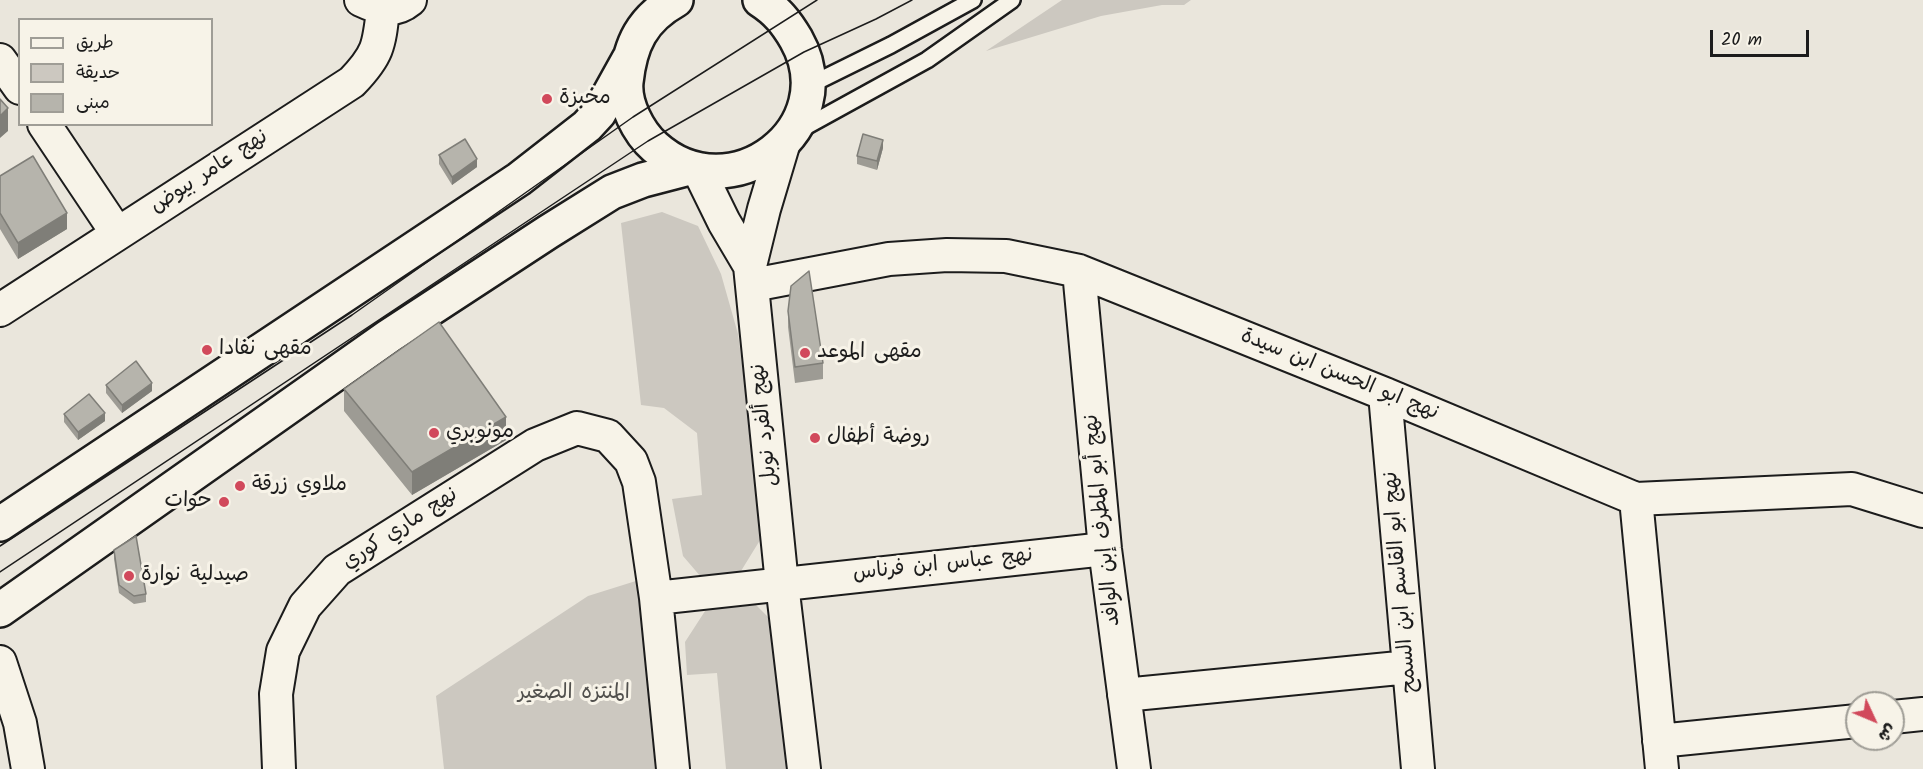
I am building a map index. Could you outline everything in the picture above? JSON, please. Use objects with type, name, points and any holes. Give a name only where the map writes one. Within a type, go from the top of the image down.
[{"type":"street","points":[[639,0],[626,88],[633,117],[648,141],[667,158],[694,169]]},
{"type":"street","points":[[0,525],[519,179],[587,126],[599,113],[634,46],[654,15],[676,0]]},
{"type":"street","points":[[0,610],[389,336],[612,192],[643,180],[694,169],[730,171],[760,161],[787,139],[802,112],[808,86],[804,52],[786,21],[773,8],[759,0]]},
{"type":"street","name":"نهج عامر بيوض","points":[[0,310],[352,82],[370,63],[380,43],[385,3]]},
{"type":"street","points":[[0,60],[18,85]]},
{"type":"street","points":[[45,126],[117,234]]},
{"type":"street","name":"نهج ألفرد نوبل","points":[[787,139],[764,209],[751,276],[782,584],[804,769]]},
{"type":"street","name":"نهج ألفرد نوبل","points":[[694,169],[751,276]]},
{"type":"street","name":"نهج ابو الحسن ابن سيدة","points":[[751,276],[889,259],[947,255],[1006,256],[1080,271],[1385,394],[1636,499],[1852,489],[1923,511]]},
{"type":"street","name":"نهج أبو المطرف إبن الوافد","points":[[1080,271],[1105,549],[1134,769]]},
{"type":"street","name":"نهج ابو القاسم ابن السمح","points":[[1385,394],[1418,769]]},
{"type":"street","name":"نهج ماري كوري","points":[[279,769],[276,694],[284,651],[305,606],[338,570],[535,445],[577,428],[608,436],[631,461],[639,482],[656,598]]},
{"type":"street","points":[[1636,499],[1661,755],[1845,723]]},
{"type":"street","name":"نهج عباس ابن فرناس","points":[[782,584],[1105,549]]},
{"type":"street","points":[[673,769],[656,598],[782,584]]},
{"type":"street","points":[[0,662],[20,723],[28,769]]},
{"type":"street","points":[[1124,695],[1409,667]]},
{"type":"street","points":[[1905,716],[1923,714]]},
{"type":"lane","points":[[808,86],[891,45],[973,0]]},
{"type":"lane","points":[[787,139],[927,60],[1012,0]]},
{"type":"green space","points":[[1062,0],[1191,0],[1184,5],[1162,5],[1101,16],[986,51]]},
{"type":"green space","points":[[662,212],[698,226],[721,274],[738,334],[765,532],[741,571],[701,577],[683,556],[672,499],[702,495],[697,433],[664,408],[641,405],[621,223]]},
{"type":"green space","name":"المنتزه الصغير","points":[[639,580],[655,769],[444,769],[436,696],[588,596]]},
{"type":"green space","points":[[753,602],[774,623],[791,769],[726,769],[717,673],[687,675],[685,642],[707,608]]},
{"type":"building","points":[[0,99],[8,108],[0,116]]},
{"type":"building","points":[[863,134],[883,140],[877,161],[857,156]]},
{"type":"building","points":[[465,139],[477,159],[452,177],[439,155]]},
{"type":"building","points":[[33,156],[67,213],[18,243],[0,213],[0,176]]},
{"type":"building","name":"مقهى الموعد","points":[[809,271],[823,363],[795,367],[788,311],[791,286]]},
{"type":"building","points":[[439,322],[506,417],[412,472],[344,389]]},
{"type":"building","points":[[136,361],[152,383],[122,405],[106,385]]},
{"type":"building","points":[[89,394],[105,413],[78,432],[64,414]]},
{"type":"building","name":"صيدلية نوارة","points":[[136,536],[146,594],[134,596],[119,585],[114,550]]},
{"type":"tram line","points":[[0,546],[352,315],[633,117],[817,0]]},
{"type":"tram line","points":[[0,572],[648,141],[804,52],[912,0]]},
{"type":"place","name":"مخبزة","points":[[547,99]]},
{"type":"place","name":"مقهى نفادا","points":[[207,350]]},
{"type":"place","name":"مقهى الموعد","points":[[805,353]]},
{"type":"place","name":"مونوبري","points":[[434,433]]},
{"type":"place","name":"روضة أطفال","points":[[815,438]]},
{"type":"place","name":"ملاوي زرقة","points":[[240,486]]},
{"type":"place","name":"حوات","points":[[224,502]]},
{"type":"place","name":"صيدلية نوارة","points":[[129,576]]}]
